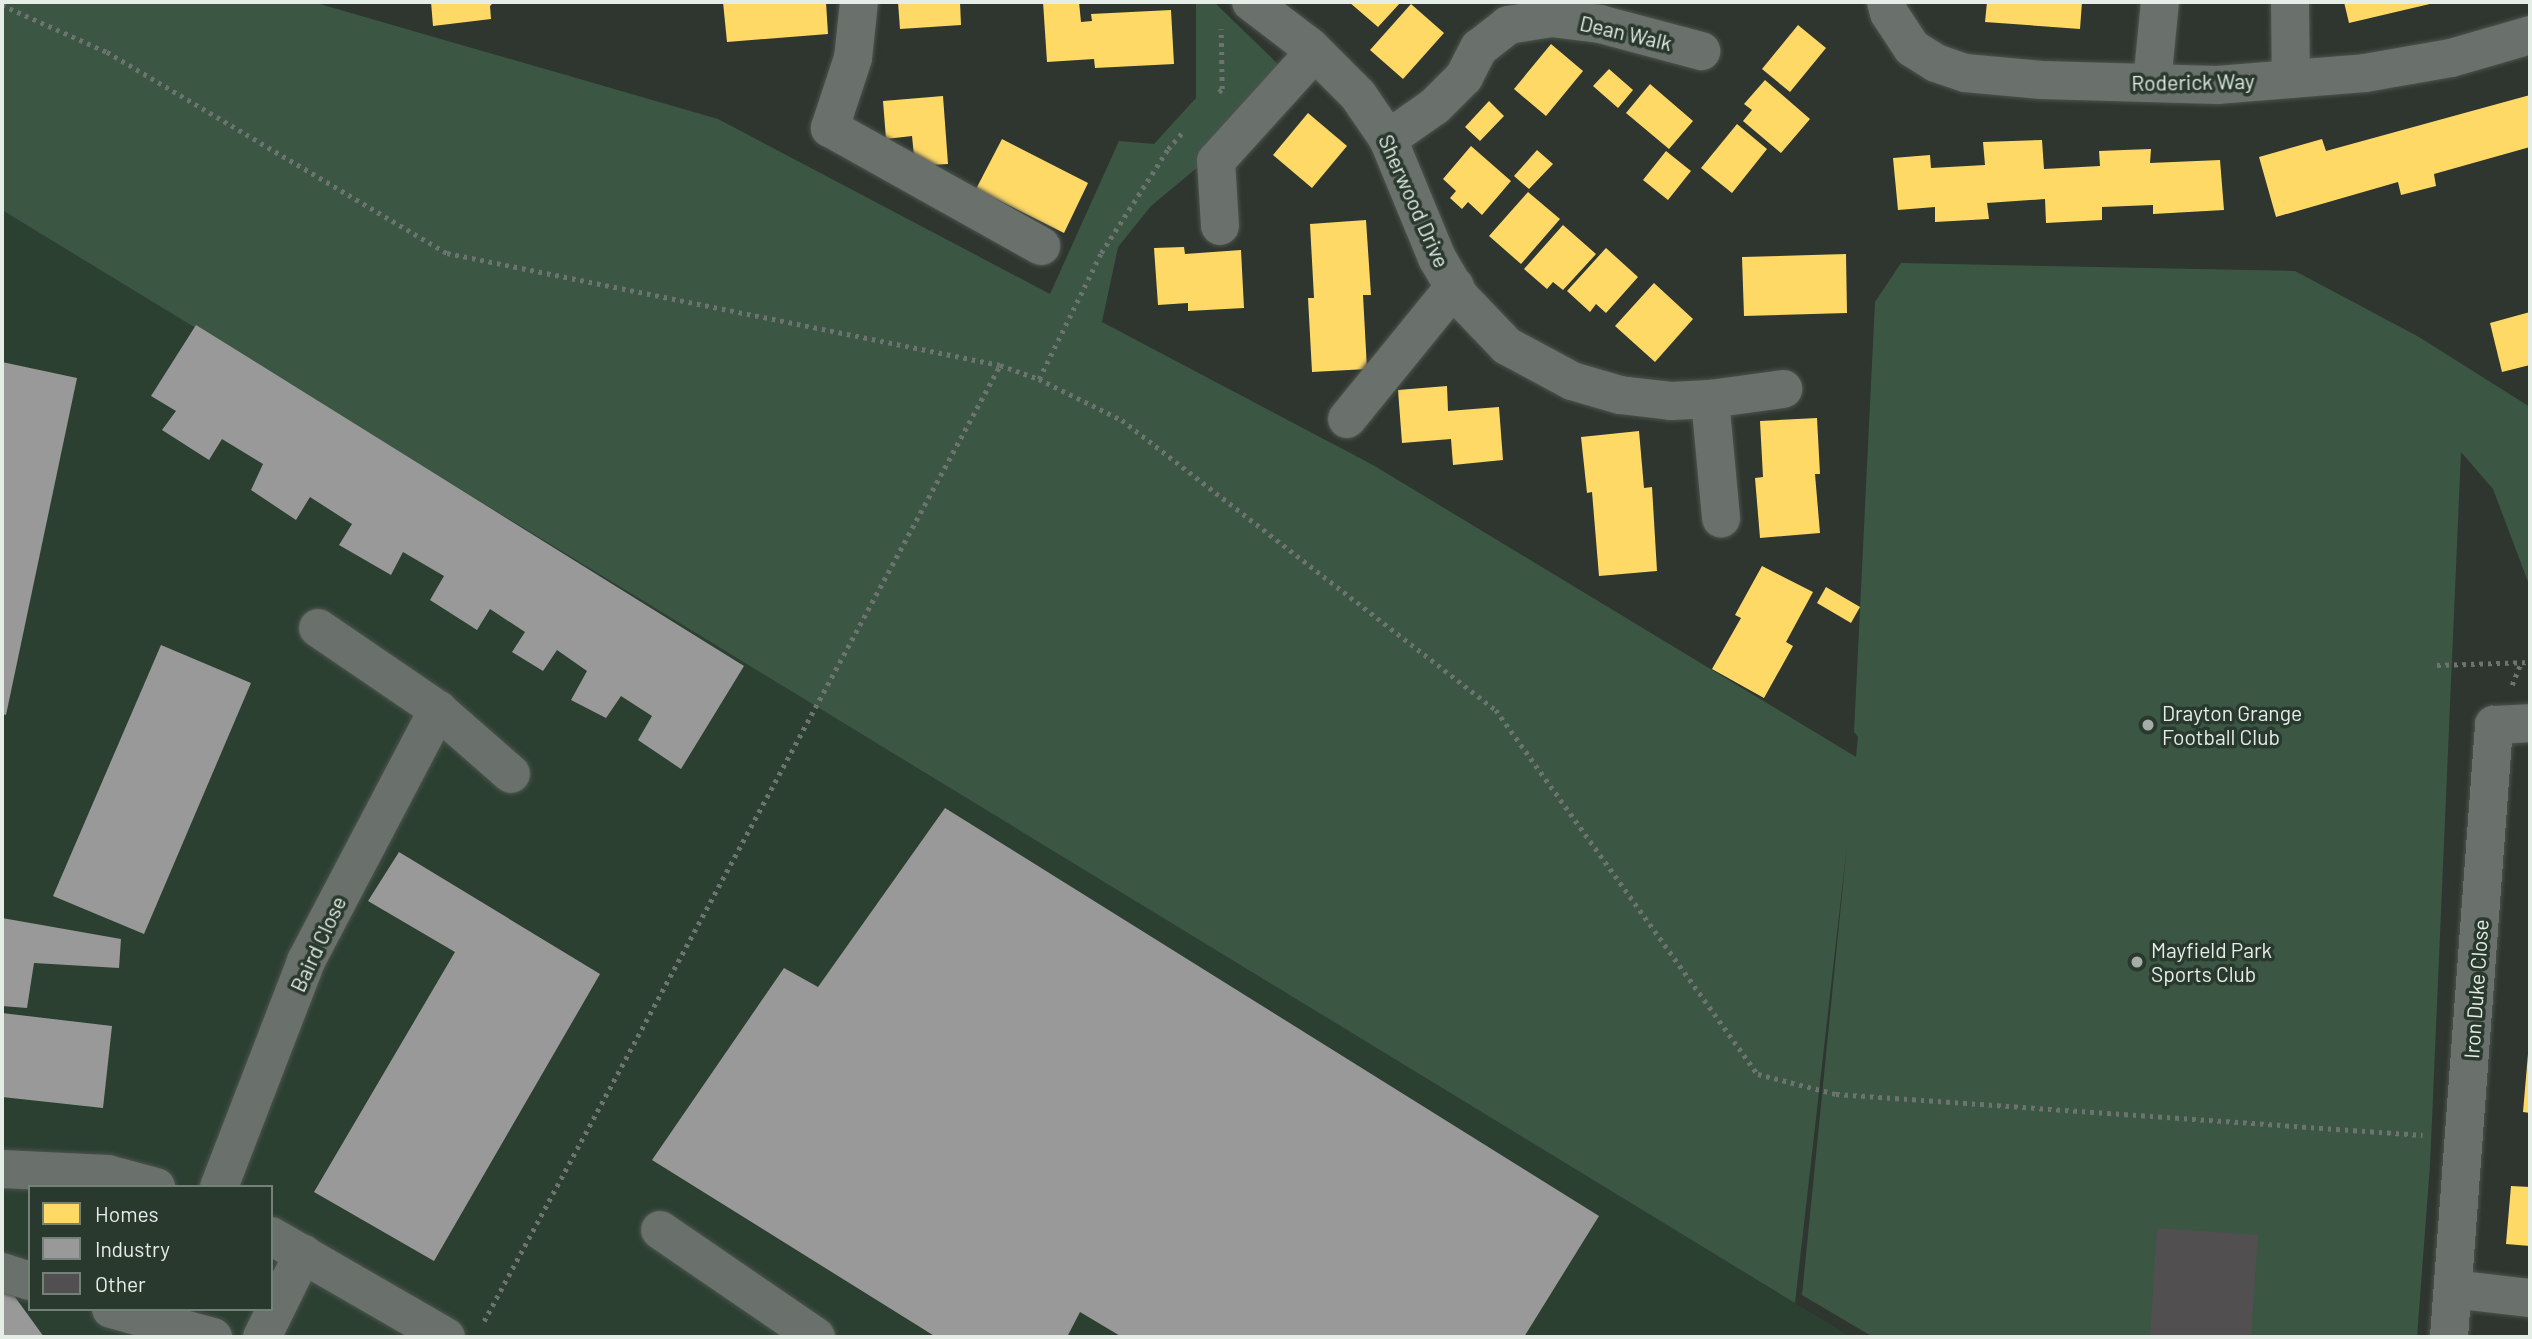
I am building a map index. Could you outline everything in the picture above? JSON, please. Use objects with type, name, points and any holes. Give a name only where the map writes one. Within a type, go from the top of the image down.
[{"type":"street","points":[[859,2],[853,58],[830,128],[1041,246]]},
{"type":"street","name":"Sherwood Drive","points":[[1251,2],[1315,52],[1359,95],[1388,139],[1417,215],[1460,297],[1507,346],[1572,381],[1620,395],[1671,401],[1710,399],[1783,389]]},
{"type":"street","name":"Roderick Way","points":[[1886,2],[1889,13],[1912,48],[1936,62],[1965,73],[2042,80],[2217,85],[2365,73],[2451,58],[2530,35]]},
{"type":"street","points":[[2152,83],[2160,2]]},
{"type":"street","points":[[2290,2],[2291,79]]},
{"type":"street","name":"Dean Walk","points":[[1388,139],[1435,106],[1464,77],[1479,48],[1507,25],[1536,10],[1701,51]]},
{"type":"street","points":[[1220,226],[1216,161],[1315,52]]},
{"type":"street","points":[[1347,419],[1455,286]]},
{"type":"street","points":[[1710,399],[1721,518]]},
{"type":"street","points":[[318,628],[438,710],[511,775]]},
{"type":"street","name":"Baird Close","points":[[220,1185],[306,961],[438,710]]},
{"type":"street","name":"Iron Duke Close","points":[[2449,1337],[2466,1138],[2494,725],[2530,723]]},
{"type":"street","points":[[2,1169],[108,1174],[149,1185]]},
{"type":"street","points":[[660,1230],[816,1337]]},
{"type":"street","points":[[273,1297],[287,1245],[446,1337]]},
{"type":"street","points":[[2,1272],[28,1280]]},
{"type":"street","points":[[2453,1289],[2530,1298]]},
{"type":"street","points":[[118,1311],[213,1337]]},
{"type":"street","points":[[262,1337],[269,1311]]},
{"type":"path","points":[[2,5],[107,52],[447,253],[1000,365],[1039,379],[1122,420],[1496,710],[1758,1074],[1836,1094],[2466,1138]]},
{"type":"path","points":[[1213,99],[1222,89],[1221,25]]},
{"type":"path","points":[[1039,379],[1101,253],[1168,149],[1186,129]]},
{"type":"path","points":[[482,1325],[1000,365]]},
{"type":"path","points":[[2437,665],[2530,662]]},
{"type":"shaded area","points":[[2,2],[313,2],[718,119],[1050,294],[1119,141],[1154,144],[1196,98],[1196,2],[1214,2],[1284,70],[1214,134],[1204,162],[1151,206],[1118,247],[1102,322],[1373,465],[1856,757],[1858,737],[1854,732],[1875,302],[1901,263],[2295,271],[2419,337],[2530,407],[2530,587],[2493,489],[2461,452],[2430,1165],[2417,1337],[1873,1337],[1802,1295],[1847,845],[1795,1303],[2,210]]},
{"type":"shaded area","points":[[2,210],[1851,1337],[2,1337]]},
{"type":"building: Homes","points":[[431,2],[494,2],[490,6],[491,19],[433,26]]},
{"type":"building: Homes","points":[[723,2],[826,2],[828,34],[727,42]]},
{"type":"building: Homes","points":[[898,2],[960,2],[961,25],[900,29]]},
{"type":"building: Homes","points":[[1043,2],[1079,2],[1081,22],[1092,21],[1091,14],[1171,10],[1174,64],[1095,68],[1094,59],[1047,62]]},
{"type":"building: Homes","points":[[1349,2],[1401,2],[1378,27]]},
{"type":"building: Homes","points":[[1987,2],[2082,2],[2080,29],[1985,22]]},
{"type":"building: Homes","points":[[2344,2],[2434,2],[2434,3],[2349,23]]},
{"type":"building: Homes","points":[[1411,4],[1444,33],[1403,79],[1370,50]]},
{"type":"building: Homes","points":[[1798,25],[1826,48],[1790,92],[1762,69]]},
{"type":"building: Homes","points":[[1551,44],[1583,71],[1546,116],[1514,89]]},
{"type":"building: Homes","points":[[1609,69],[1633,90],[1618,108],[1593,86]]},
{"type":"building: Homes","points":[[1765,80],[1810,119],[1781,153],[1743,121],[1752,110],[1744,104]]},
{"type":"building: Homes","points":[[1650,84],[1693,121],[1669,149],[1626,113]]},
{"type":"building: Homes","points":[[2530,95],[2530,147],[2434,174],[2436,186],[2401,195],[2398,182],[2276,217],[2259,157],[2322,139],[2326,151]]},
{"type":"building: Homes","points":[[943,96],[948,164],[915,166],[912,136],[886,139],[883,101]]},
{"type":"building: Homes","points":[[1489,101],[1504,116],[1480,141],[1465,127]]},
{"type":"building: Homes","points":[[1308,113],[1347,146],[1312,188],[1273,155]]},
{"type":"building: Homes","points":[[1737,124],[1767,149],[1732,193],[1701,168]]},
{"type":"building: Homes","points":[[1002,139],[1088,183],[1064,233],[976,189]]},
{"type":"building: Homes","points":[[2042,140],[2044,169],[2100,166],[2099,151],[2151,149],[2150,163],[2220,160],[2224,210],[2153,214],[2153,205],[2102,207],[2102,220],[2046,223],[2045,199],[1987,203],[1989,219],[1935,222],[1935,207],[1898,210],[1893,158],[1930,155],[1931,168],[1985,165],[1983,142]]},
{"type":"building: Homes","points":[[1471,146],[1511,181],[1482,215],[1468,202],[1462,209],[1450,198],[1456,191],[1443,179]]},
{"type":"building: Homes","points":[[1537,150],[1553,164],[1529,189],[1514,176]]},
{"type":"building: Homes","points":[[1666,151],[1691,171],[1668,200],[1643,180]]},
{"type":"building: Homes","points":[[1528,192],[1560,219],[1521,264],[1489,236]]},
{"type":"building: Homes","points":[[1366,220],[1371,295],[1363,295],[1367,369],[1312,372],[1308,298],[1314,298],[1310,224]]},
{"type":"building: Homes","points":[[1563,225],[1596,254],[1563,290],[1553,282],[1547,289],[1524,269]]},
{"type":"building: Homes","points":[[1184,247],[1185,254],[1241,250],[1244,308],[1188,311],[1188,303],[1158,305],[1154,248]]},
{"type":"building: Homes","points":[[1606,248],[1638,277],[1606,313],[1596,304],[1590,312],[1567,291]]},
{"type":"building: Homes","points":[[1846,254],[1847,313],[1744,316],[1742,257]]},
{"type":"building: Homes","points":[[1654,283],[1693,319],[1655,362],[1615,326]]},
{"type":"building: Homes","points":[[2530,312],[2530,365],[2502,372],[2490,323]]},
{"type":"building: Homes","points":[[1447,386],[1448,411],[1499,407],[1503,460],[1453,465],[1451,439],[1402,443],[1398,390]]},
{"type":"building: Homes","points":[[1817,418],[1820,474],[1815,474],[1820,533],[1760,538],[1755,478],[1763,477],[1760,421]]},
{"type":"building: Homes","points":[[1639,431],[1644,488],[1652,487],[1657,571],[1599,576],[1592,492],[1587,493],[1581,437]]},
{"type":"building: Homes","points":[[1762,566],[1813,592],[1786,642],[1793,646],[1764,698],[1712,669],[1741,618],[1735,615]]},
{"type":"building: Homes","points":[[1826,587],[1860,607],[1851,623],[1817,603]]},
{"type":"building: Homes","points":[[2530,1054],[2530,1113],[2523,1112]]},
{"type":"building: Homes","points":[[2511,1186],[2530,1187],[2530,1246],[2506,1244]]},
{"type":"building: Industry","points":[[196,325],[744,666],[681,769],[638,740],[652,716],[621,696],[606,718],[571,700],[587,671],[557,650],[543,671],[512,652],[525,632],[490,609],[477,630],[430,600],[444,576],[403,552],[391,575],[339,545],[352,524],[310,497],[296,520],[251,490],[263,464],[222,439],[209,460],[162,430],[176,411],[151,396]]},
{"type":"building: Industry","points":[[2,362],[77,378],[6,715],[2,714]]},
{"type":"building: Industry","points":[[161,645],[251,683],[144,934],[53,896]]},
{"type":"building: Industry","points":[[945,808],[1599,1216],[1524,1337],[1122,1337],[1080,1312],[1067,1337],[936,1337],[652,1160],[784,968],[818,987]]},
{"type":"building: Industry","points":[[399,852],[600,974],[434,1261],[314,1192],[455,952],[368,901]]},
{"type":"building: Industry","points":[[2,918],[121,939],[119,968],[34,963],[27,1008],[2,1006]]},
{"type":"building: Industry","points":[[2,1013],[112,1026],[103,1108],[2,1097]]},
{"type":"building: Industry","points":[[2,1279],[44,1337],[2,1337]]},
{"type":"building: Other","points":[[2157,1228],[2258,1235],[2251,1337],[2150,1337]]},
{"type":"place","name":"Drayton Grange Football Club","points":[[2148,725]]},
{"type":"place","name":"Mayfield Park Sports Club","points":[[2137,962]]}]
